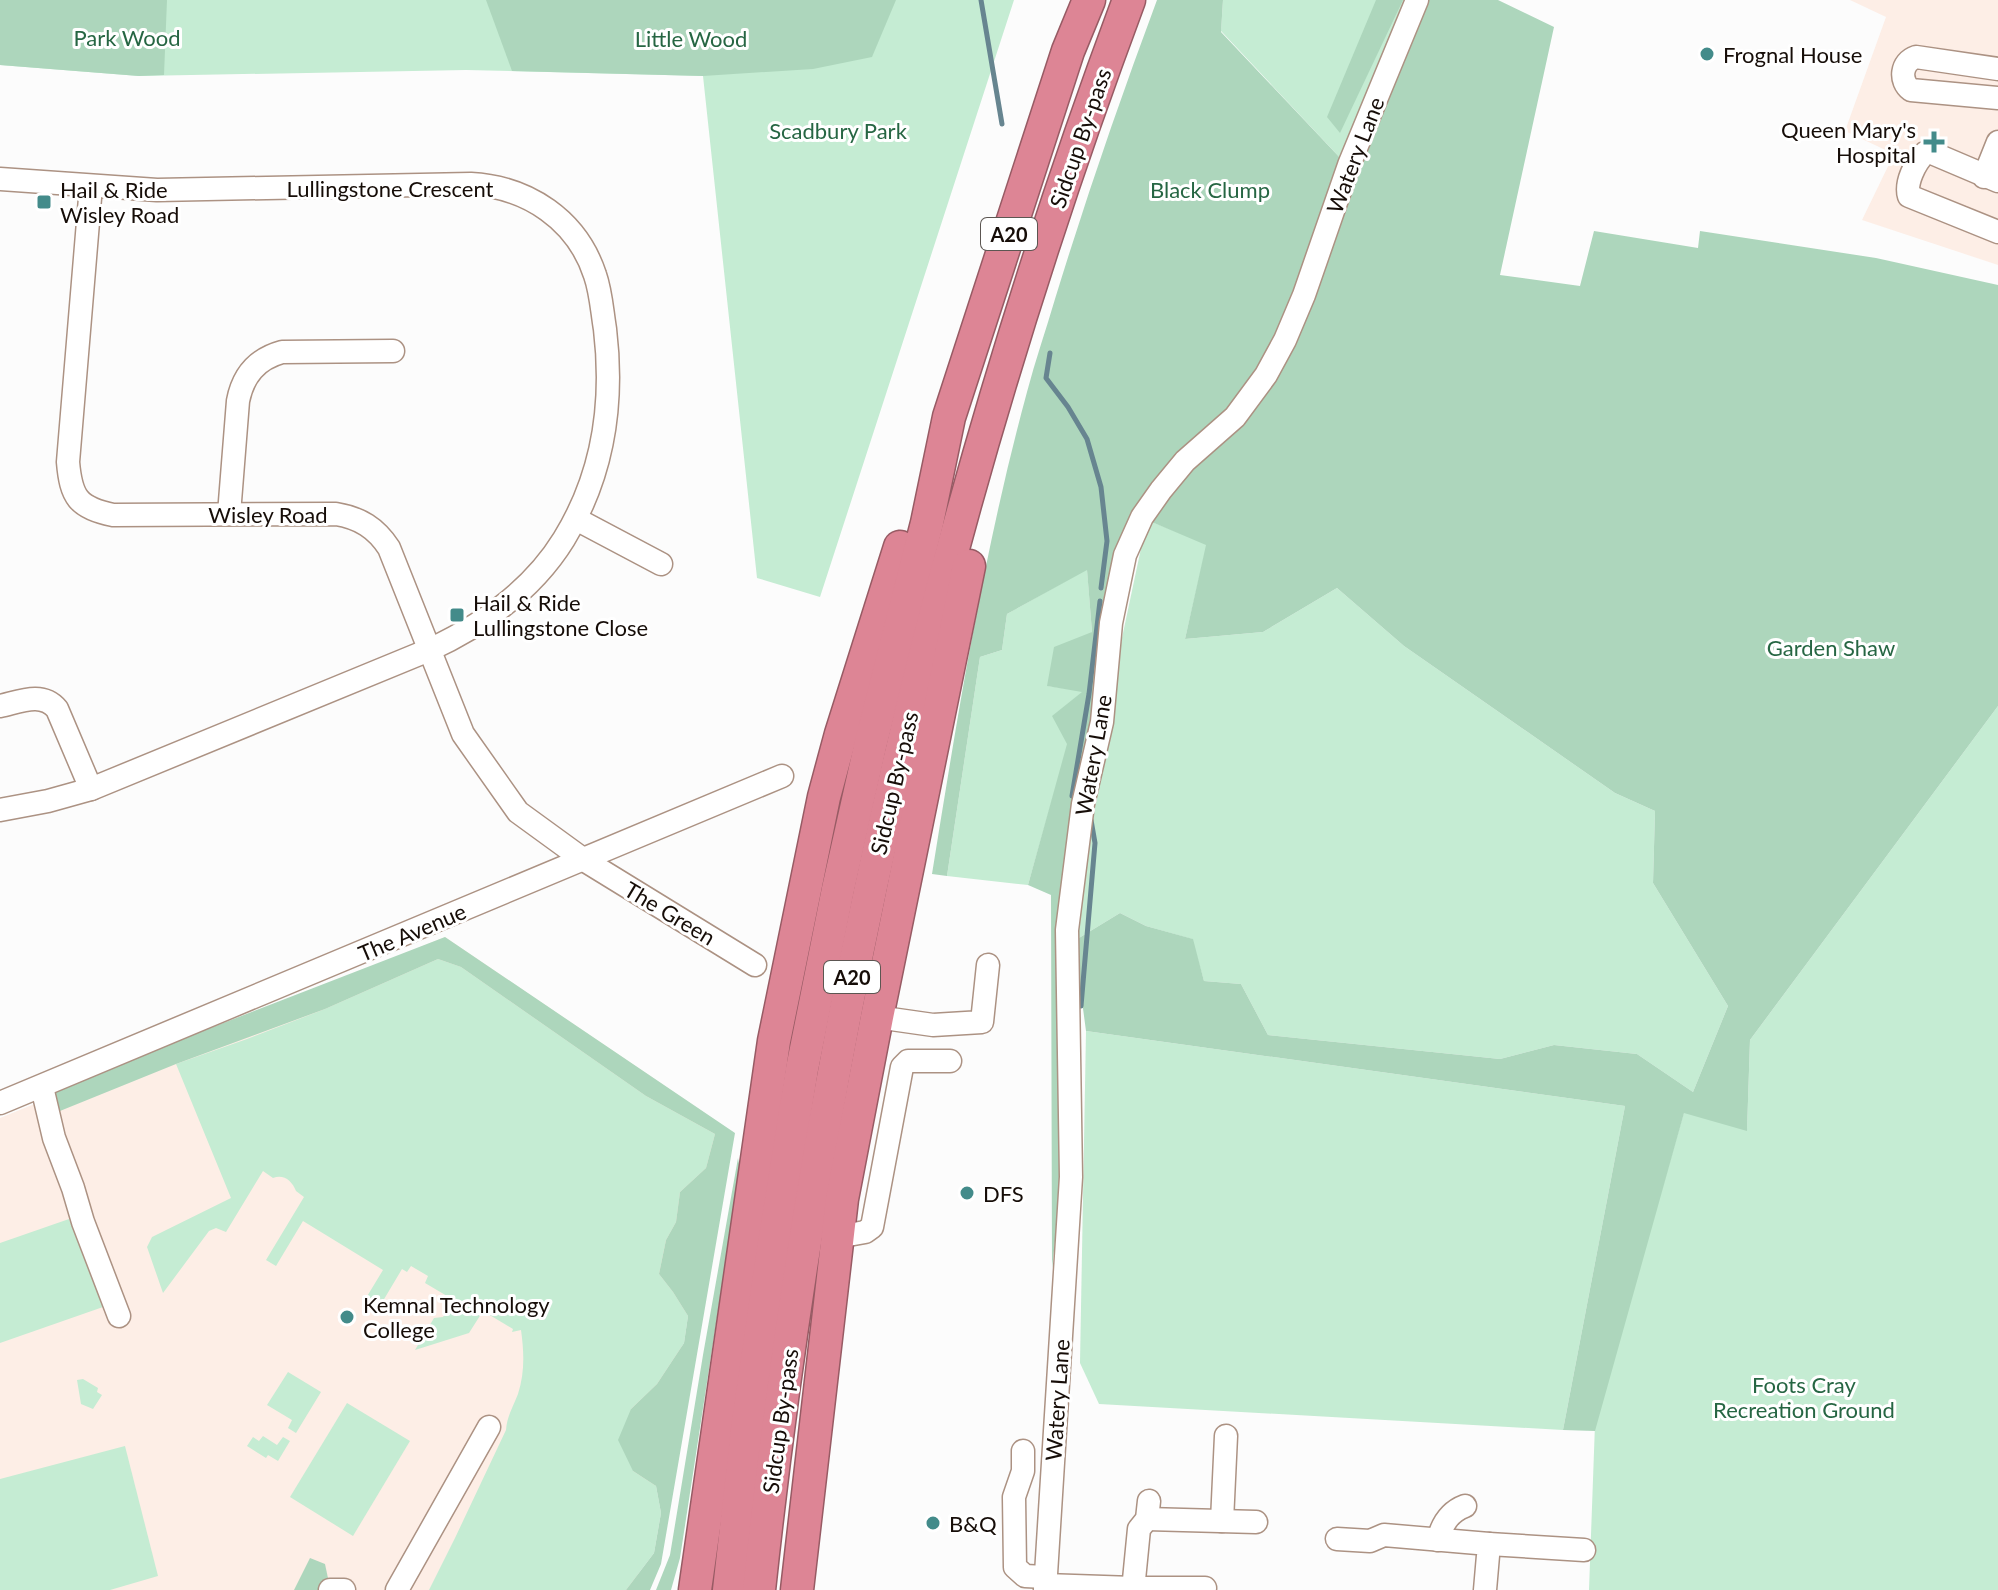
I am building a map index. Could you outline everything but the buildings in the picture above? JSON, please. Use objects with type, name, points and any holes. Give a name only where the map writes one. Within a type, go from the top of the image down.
[{"type":"highway","name":"A20","points":[[1068,51],[1081,0]]},
{"type":"highway","name":"Sidcup By-pass","points":[[744,1588],[749,1413],[802,1069],[838,889],[871,742],[927,523],[949,417],[1068,51],[1089,0]]},
{"type":"highway","name":"Sidcup By-pass","points":[[744,1588],[777,1434],[832,1075],[905,735],[967,494],[1002,378],[1037,264],[1129,0]]},
{"type":"highway","name":"A20","points":[[1097,86],[1141,0]]},
{"type":"highway","name":"A20","points":[[797,1590],[842,1199],[966,581],[1002,378]]},
{"type":"highway","name":"A20","points":[[695,1590],[774,1041],[824,797],[894,563],[949,417]]},
{"type":"street","name":"Watery Lane","points":[[1045,1584],[1071,1177],[1067,930],[1083,804],[1102,722],[1111,623],[1125,555],[1142,517],[1161,490],[1185,461],[1235,417],[1266,375],[1285,340],[1349,165],[1417,0]]},
{"type":"street","points":[[1998,69],[1916,57],[1905,63],[1904,75],[1906,86],[1911,90],[1998,98]]},
{"type":"street","points":[[1998,142],[1991,179],[1932,153],[1925,153],[1917,161],[1907,190],[1909,196],[1998,232]]},
{"type":"street","name":"Lullingstone Crescent","points":[[0,179],[157,190],[471,184],[510,190],[547,209],[574,234],[595,274],[607,347],[609,394],[602,449],[576,519],[549,560],[513,598],[480,624],[429,650],[91,789],[0,810]]},
{"type":"street","name":"Wisley Road","points":[[91,186],[68,462],[70,483],[78,500],[94,511],[113,515],[336,514],[353,516],[367,524],[381,535],[389,548],[463,734],[518,812],[584,860]]},
{"type":"street","points":[[229,514],[238,401],[241,384],[249,371],[270,355],[282,352],[393,351]]},
{"type":"street","points":[[576,519],[661,564]]},
{"type":"street","points":[[0,706],[35,698],[52,703],[91,789]]},
{"type":"street","name":"The Avenue","points":[[0,1103],[782,776]]},
{"type":"street","name":"The Green","points":[[584,860],[755,965]]},
{"type":"street","points":[[877,1017],[911,1024],[982,1022],[988,965]]},
{"type":"street","points":[[837,1237],[865,1232],[872,1227],[902,1067],[908,1061],[911,1024]]},
{"type":"street","points":[[908,1061],[950,1061]]},
{"type":"street","points":[[42,1087],[54,1138],[119,1316]]},
{"type":"street","points":[[397,1590],[489,1427]]},
{"type":"street","points":[[1222,1521],[1226,1436]]},
{"type":"street","points":[[1023,1451],[1023,1471],[1014,1497],[1015,1567],[1025,1576],[1045,1584],[1133,1589],[1205,1588]]},
{"type":"street","points":[[1438,1540],[1450,1515],[1465,1506]]},
{"type":"street","points":[[1133,1589],[1139,1529],[1148,1510],[1222,1521],[1256,1522]]},
{"type":"street","points":[[1337,1539],[1370,1541],[1384,1535],[1584,1550]]},
{"type":"street","points":[[1485,1590],[1489,1544]]},
{"type":"street","points":[[330,1590],[344,1590]]},
{"type":"shaded area","name":"Queen Mary's Hospital","points":[[1850,0],[1998,0],[1998,265],[1862,220],[1894,154],[1845,131],[1886,17]]},
{"type":"shaded area","name":"Kemnal Technology College","points":[[445,937],[724,1126],[635,1590],[0,1590],[0,1118]]},
{"type":"green space","name":"Scadbury Park","points":[[0,0],[1014,0],[820,597],[757,578],[703,76],[466,70],[139,76],[0,65]]},
{"type":"green space","name":"Park Wood","points":[[0,0],[167,0],[164,75],[139,76],[0,65]]},
{"type":"green space","name":"Little Wood","points":[[486,0],[896,0],[872,57],[813,69],[703,76],[512,71]]},
{"type":"green space","name":"Black Clump","points":[[1157,0],[1223,0],[1221,32],[1343,161],[1277,336],[1255,375],[1230,410],[1153,486],[1090,730],[1062,1180],[1052,1268],[1051,895],[1028,885],[1067,744],[1052,716],[1082,692],[1047,686],[1054,647],[1092,632],[1087,570],[1007,614],[1002,650],[980,657],[947,876],[932,874],[973,632],[998,511],[1033,369],[1079,224]]},
{"type":"green space","points":[[1223,0],[1418,0],[1343,161],[1221,31]]},
{"type":"green space","points":[[1376,0],[1403,0],[1340,133],[1327,117]]},
{"type":"green space","name":"Garden Shaw","points":[[1428,0],[1498,0],[1554,27],[1500,275],[1580,286],[1594,231],[1698,248],[1700,231],[1876,258],[1998,285],[1998,706],[1750,1040],[1747,1131],[1684,1113],[1595,1431],[1563,1430],[1625,1106],[1086,1031],[1074,941],[1120,913],[1146,926],[1193,939],[1204,981],[1241,984],[1268,1035],[1500,1059],[1554,1045],[1637,1054],[1693,1092],[1728,1006],[1653,883],[1655,811],[1615,793],[1404,646],[1337,588],[1263,632],[1185,639],[1206,545],[1147,520],[1166,493],[1241,420],[1357,168]]},
{"type":"green space","points":[[1147,520],[1207,544],[1185,639],[1263,632],[1337,588],[1404,646],[1615,793],[1655,811],[1653,883],[1728,1006],[1693,1092],[1637,1054],[1554,1045],[1500,1059],[1268,1035],[1241,984],[1204,981],[1192,939],[1146,926],[1120,913],[1074,941],[1119,652]]},
{"type":"green space","points":[[1087,569],[1092,632],[1048,686],[1083,691],[1028,885],[947,876],[980,657],[1002,650],[1007,614]]},
{"type":"green space","name":"Foots Cray Recreation Ground","points":[[1998,706],[1998,1590],[1589,1590],[1595,1424],[1684,1112],[1747,1130],[1750,1040]]},
{"type":"green space","points":[[445,937],[735,1133],[661,1564],[650,1590],[626,1590],[654,1553],[661,1513],[656,1486],[633,1471],[618,1440],[631,1409],[657,1384],[684,1343],[688,1316],[659,1274],[666,1240],[676,1222],[680,1192],[706,1168],[715,1134],[646,1096],[461,967],[438,959],[325,1009],[55,1113],[48,1091]]},
{"type":"green space","points":[[438,959],[461,967],[646,1096],[715,1134],[706,1168],[680,1192],[676,1222],[666,1240],[659,1274],[688,1316],[684,1343],[657,1384],[631,1409],[633,1471],[656,1486],[661,1513],[654,1553],[626,1590],[429,1590],[506,1430],[522,1378],[521,1330],[512,1332],[513,1329],[483,1311],[469,1333],[415,1350],[434,1318],[443,1317],[448,1309],[444,1302],[447,1296],[425,1283],[428,1276],[411,1266],[407,1272],[402,1269],[377,1311],[363,1303],[383,1270],[303,1221],[276,1266],[266,1260],[304,1197],[287,1179],[273,1178],[263,1171],[226,1232],[216,1228],[209,1231],[163,1293],[147,1247],[152,1237],[231,1198],[176,1064],[325,1009]]},
{"type":"green space","points":[[1086,1031],[1625,1106],[1563,1430],[1099,1404],[1080,1363]]},
{"type":"green space","points":[[738,1158],[740,1170],[680,1558],[671,1590],[656,1590],[670,1555]]},
{"type":"green space","points":[[69,1219],[103,1307],[0,1343],[0,1243]]},
{"type":"green space","points":[[288,1372],[321,1392],[296,1433],[288,1428],[292,1420],[267,1405]]},
{"type":"green space","points":[[83,1379],[98,1388],[97,1392],[102,1395],[93,1409],[81,1404],[77,1380]]},
{"type":"green space","points":[[347,1403],[410,1441],[353,1536],[290,1497]]},
{"type":"green space","points":[[263,1436],[277,1445],[283,1437],[290,1441],[278,1461],[268,1455],[266,1458],[247,1446],[253,1437],[259,1441]]},
{"type":"green space","points":[[125,1446],[158,1576],[110,1590],[0,1590],[0,1479]]},
{"type":"green space","points":[[310,1558],[325,1564],[329,1583],[321,1590],[294,1590]]},
{"type":"waterway","points":[[981,0],[1002,124]]},
{"type":"waterway","points":[[1050,353],[1046,378],[1087,439],[1101,487],[1107,541],[1101,588]]},
{"type":"waterway","points":[[1072,796],[1100,601]]},
{"type":"waterway","points":[[1081,1006],[1095,843],[1091,820]]},
{"type":"place","name":"Frognal House","points":[[1707,54]]},
{"type":"place","name":"Queen Mary's Hospital","points":[[1934,142]]},
{"type":"place","name":"Hail & Ride Wisley Road","points":[[44,202]]},
{"type":"place","name":"Hail & Ride Lullingstone Close","points":[[457,615]]},
{"type":"place","name":"DFS","points":[[967,1193]]},
{"type":"place","name":"Kemnal Technology College","points":[[347,1317]]},
{"type":"place","name":"B&Q","points":[[933,1523]]}]
